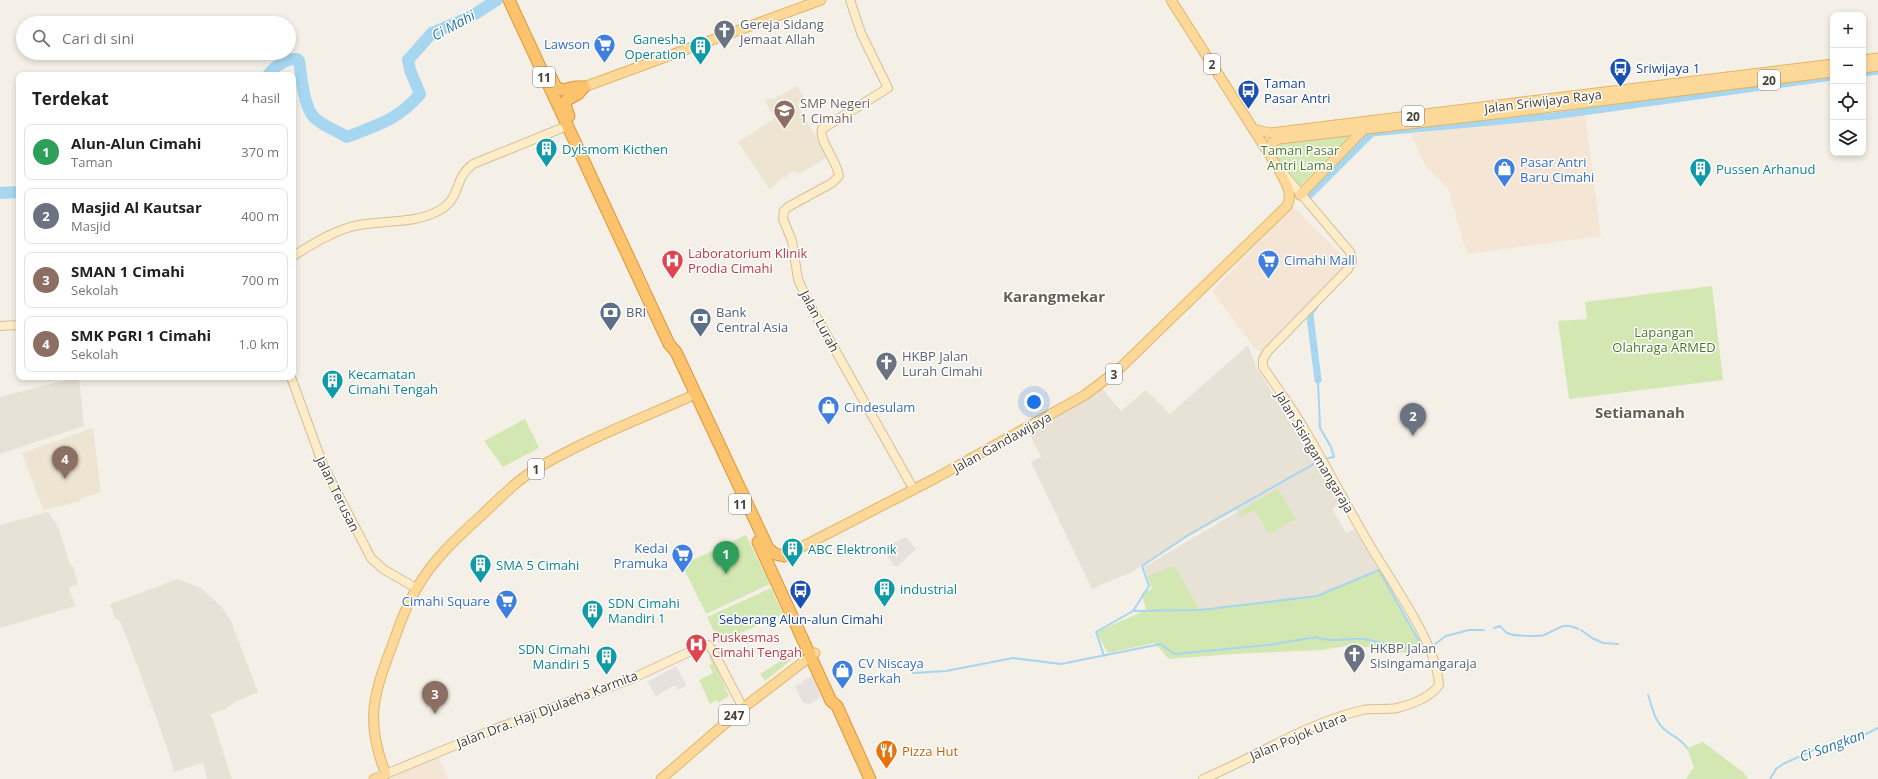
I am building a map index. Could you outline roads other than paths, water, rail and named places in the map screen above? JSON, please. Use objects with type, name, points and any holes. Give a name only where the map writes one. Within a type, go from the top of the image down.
[{"type":"highway","name":"11","points":[[509,0],[670,344],[676,352],[768,548],[775,554],[784,556],[779,563],[778,571],[813,654]]},
{"type":"highway","name":"11","points":[[516,0],[555,86],[562,90],[575,87],[584,88]]},
{"type":"highway","name":"11","points":[[581,152],[581,141],[565,103],[567,99],[578,94],[584,88]]},
{"type":"highway","name":"11","points":[[670,344],[670,354],[813,654],[870,779]]},
{"type":"main road","points":[[584,88],[821,0]]},
{"type":"main road","name":"Jalan Lurah","points":[[850,0],[861,34],[888,88],[822,129],[821,136],[837,167],[839,176],[832,183],[788,207],[784,211],[783,219],[792,241],[798,279],[807,300],[914,490]]},
{"type":"main road","name":"2","points":[[1171,0],[1278,168]]},
{"type":"main road","points":[[1866,60],[1878,58]]},
{"type":"main road","name":"Jalan Sriwijaya Raya","points":[[1683,87],[1830,64]]},
{"type":"main road","points":[[1866,68],[1878,66]]},
{"type":"main road","name":"Jalan Sriwijaya Raya","points":[[1269,153],[1272,143],[1279,138],[1364,129],[1683,87],[1829,72]]},
{"type":"main road","name":"Jalan Sriwijaya Raya","points":[[1253,129],[1270,133],[1549,104]]},
{"type":"main road","points":[[296,254],[349,228],[404,220],[431,214],[441,209],[452,199],[461,176],[473,164],[536,137],[567,126]]},
{"type":"main road","points":[[1300,195],[1364,129]]},
{"type":"main road","name":"Jalan Gandawijaya","points":[[784,556],[914,490],[1074,403],[1118,370],[1288,206],[1290,201],[1290,192],[1278,168]]},
{"type":"main road","name":"Jalan Sisingamangaraja","points":[[1278,168],[1350,252],[1352,258],[1348,269],[1275,343],[1265,356],[1262,363],[1263,367],[1303,426],[1320,459],[1423,635],[1438,676],[1439,685]]},
{"type":"main road","points":[[0,326],[16,325]]},
{"type":"main road","name":"Jalan Terusan","points":[[292,380],[323,465],[371,558],[384,569],[416,588]]},
{"type":"main road","name":"1","points":[[386,774],[375,742],[373,726],[376,691],[405,611],[416,588],[440,556],[457,538],[523,477],[547,463],[690,397]]},
{"type":"main road","name":"Jalan Dra. Haji Djulaeha Karmita","points":[[386,774],[492,730],[631,679],[704,645],[709,646],[712,649],[743,708]]},
{"type":"main road","name":"247","points":[[661,779],[743,708],[813,654]]},
{"type":"main road","name":"Jalan Pojok Utara","points":[[1202,779],[1323,724],[1365,710],[1398,708],[1407,705],[1428,695],[1439,685]]},
{"type":"main road","points":[[374,779],[386,774]]},
{"type":"waterway","name":"Ci Mahi","points":[[296,59],[299,61],[306,101],[312,115],[324,125],[347,137],[395,116],[412,103],[420,94],[410,70],[408,60],[432,33],[470,17],[497,0]]},
{"type":"waterway","name":"Ci Mahi","points":[[271,72],[289,60]]},
{"type":"waterway","points":[[1866,73],[1878,71]]},
{"type":"waterway","points":[[1307,198],[1372,133],[1554,116],[1830,77]]},
{"type":"waterway","name":"Ci Mahi","points":[[0,193],[16,192]]},
{"type":"waterway","points":[[1315,306],[1311,311],[1310,316],[1318,380]]},
{"type":"waterway","points":[[1318,380],[1320,428],[1331,447],[1334,457],[1325,459]]},
{"type":"waterway","points":[[1133,611],[1149,586],[1142,566],[1190,534],[1319,461]]},
{"type":"waterway","points":[[1104,656],[1096,632],[1133,611],[1200,610],[1317,596],[1379,570],[1423,648]]},
{"type":"waterway","points":[[1494,628],[1500,626],[1510,634],[1531,636],[1541,636],[1564,626],[1578,629]]},
{"type":"waterway","points":[[1435,644],[1446,636],[1469,630],[1484,630]]},
{"type":"waterway","points":[[1581,630],[1592,638],[1603,643],[1618,644]]},
{"type":"waterway","points":[[913,673],[946,671],[1013,658],[1061,664],[1161,644],[1174,654],[1268,645],[1316,637],[1327,640],[1362,639],[1408,649],[1423,648]]},
{"type":"waterway","points":[[1648,695],[1658,723],[1665,730],[1680,740],[1687,748]]},
{"type":"waterway","name":"Ci Sangkan","points":[[1770,779],[1776,769],[1783,764],[1825,745],[1852,741],[1878,728]]},
{"type":"place","name":"Gereja Sidang Jemaat Allah","points":[[724,50]]},
{"type":"place","name":"Lawson","points":[[605,64]]},
{"type":"place","name":"Ganesha Operation","points":[[701,66]]},
{"type":"place","name":"Sriwijaya 1","points":[[1620,88]]},
{"type":"place","name":"Taman Pasar Antri","points":[[1249,110]]},
{"type":"place","name":"SMP Negeri 1 Cimahi","points":[[784,130]]},
{"type":"place","name":"Dylsmom Kicthen","points":[[546,168]]},
{"type":"place","name":"Pasar Antri Baru Cimahi","points":[[1505,188]]},
{"type":"place","name":"Pussen Arhanud","points":[[1700,188]]},
{"type":"place","name":"Laboratorium Klinik Prodia Cimahi","points":[[673,280]]},
{"type":"place","name":"Cimahi Mall","points":[[1268,280]]},
{"type":"place","name":"BRI","points":[[611,332]]},
{"type":"place","name":"Bank Central Asia","points":[[700,338]]},
{"type":"place","name":"HKBP Jalan Lurah Cimahi","points":[[887,382]]},
{"type":"place","name":"Kecamatan Cimahi Tengah","points":[[333,400]]},
{"type":"place","name":"Cindesulam","points":[[829,426]]},
{"type":"place","name":"Masjid Al Kautsar","points":[[1413,436]]},
{"type":"place","name":"SMK PGRI 1 Cimahi","points":[[65,479]]},
{"type":"place","name":"ABC Elektronik","points":[[793,568]]},
{"type":"place","name":"Kedai Pramuka","points":[[683,574]]},
{"type":"place","name":"Alun-Alun Cimahi","points":[[726,574]]},
{"type":"place","name":"SMA 5 Cimahi","points":[[480,584]]},
{"type":"place","name":"industrial","points":[[885,608]]},
{"type":"place","name":"Seberang Alun-alun Cimahi","points":[[801,610]]},
{"type":"place","name":"Cimahi Square","points":[[506,620]]},
{"type":"place","name":"SDN Cimahi Mandiri 1","points":[[592,630]]},
{"type":"place","name":"Puskesmas Cimahi Tengah","points":[[697,664]]},
{"type":"place","name":"HKBP Jalan Sisingamangaraja","points":[[1355,674]]},
{"type":"place","name":"SDN Cimahi Mandiri 5","points":[[606,676]]},
{"type":"place","name":"CV Niscaya Berkah","points":[[843,690]]},
{"type":"place","name":"SMAN 1 Cimahi","points":[[435,714]]},
{"type":"place","name":"Pizza Hut","points":[[886,770]]},
{"type":"district","name":"Karangmekar","points":[[1054,296]]},
{"type":"district","name":"Setiamanah","points":[[1640,412]]},
{"type":"park label","name":"Taman Pasar Antri Lama","points":[[1300,158]]},
{"type":"park label","name":"Lapangan Olahraga ARMED","points":[[1664,340]]}]
